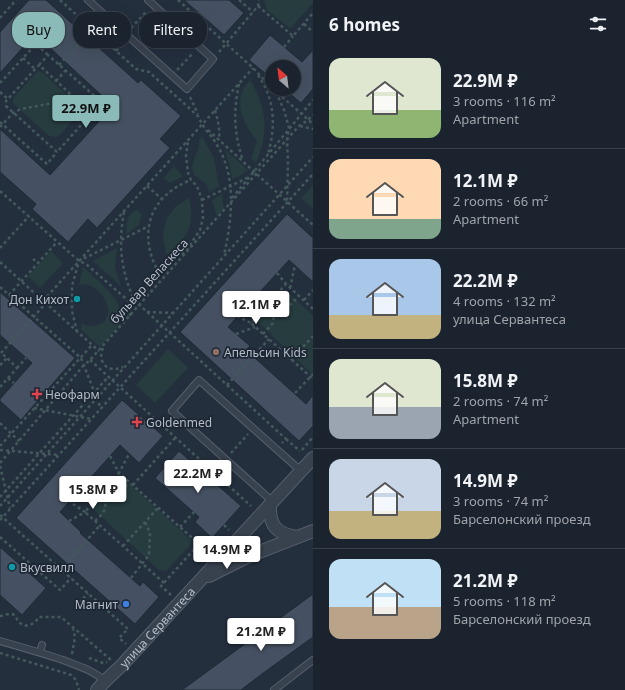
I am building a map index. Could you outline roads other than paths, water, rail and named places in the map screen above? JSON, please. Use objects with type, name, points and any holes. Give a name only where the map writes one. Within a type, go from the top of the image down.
[{"type":"street","name":"улица Сервантеса","points":[[101,686],[122,666],[313,458]]},
{"type":"street","points":[[272,504],[269,516],[272,524],[278,531],[286,535],[297,537]]},
{"type":"street","points":[[201,580],[249,556],[313,531]]},
{"type":"lane","points":[[88,0],[187,89],[213,59],[149,3]]},
{"type":"lane","points":[[272,504],[226,459],[172,411],[199,380],[301,471]]},
{"type":"lane","points":[[0,641],[40,652],[92,671],[101,686]]},
{"type":"lane","points":[[40,652],[42,644]]},
{"type":"lane","points":[[274,690],[313,660]]},
{"type":"place","name":"Дон Кихот","points":[[77,299]]},
{"type":"place","name":"Апельсин Kids","points":[[216,352]]},
{"type":"place","name":"Неофарм","points":[[37,394]]},
{"type":"place","name":"Goldenmed","points":[[137,422]]},
{"type":"place","name":"Вкусвилл","points":[[12,567]]},
{"type":"place","name":"Магнит","points":[[126,604]]}]
